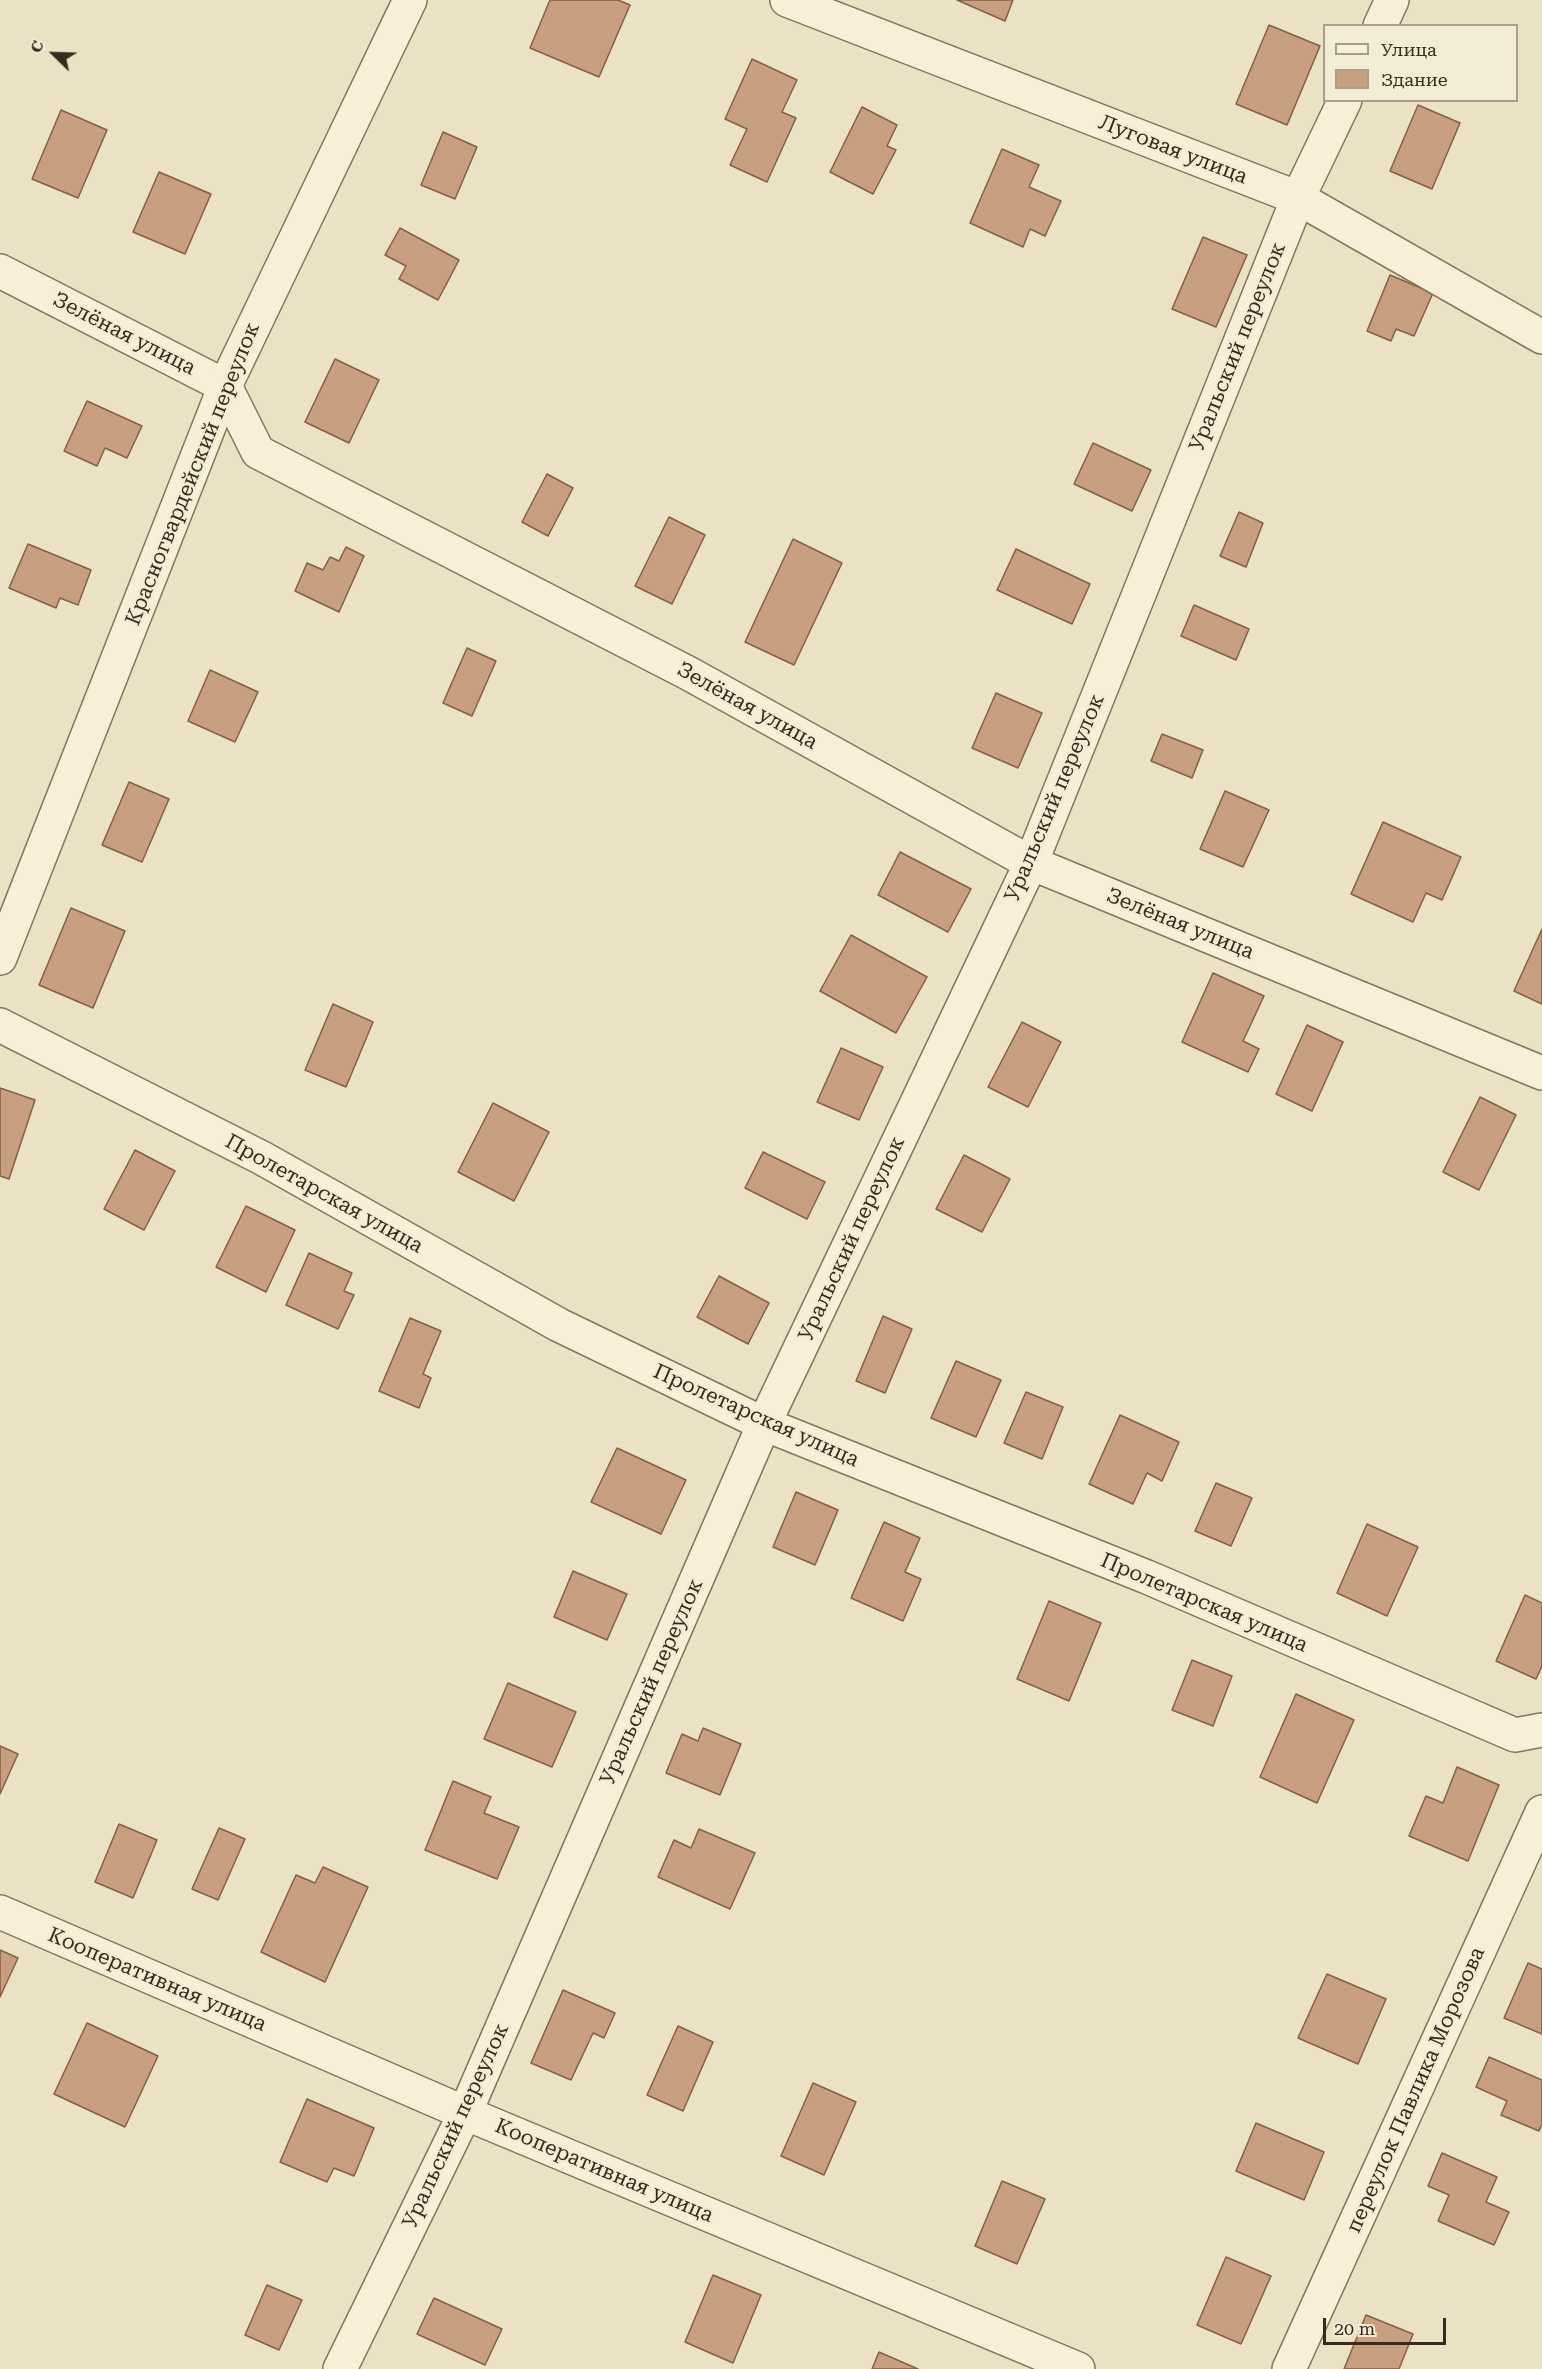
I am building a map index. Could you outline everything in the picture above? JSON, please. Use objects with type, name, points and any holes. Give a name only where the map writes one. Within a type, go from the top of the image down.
[{"type":"street","name":"Красногвардейский переулок","points":[[0,958],[225,386],[410,0]]},
{"type":"street","name":"Луговая улица","points":[[787,0],[1298,198],[1542,337]]},
{"type":"street","points":[[1381,24],[1392,0]]},
{"type":"street","name":"Уральский переулок","points":[[340,2369],[465,2113],[764,1424],[1031,863],[1298,198],[1344,102]]},
{"type":"street","name":"Зелёная улица","points":[[0,271],[225,386],[258,452],[688,673],[1031,863],[1542,1073]]},
{"type":"street","name":"Пролетарская улица","points":[[0,1025],[262,1158],[559,1325],[764,1424],[1147,1577],[1515,1735],[1542,1730]]},
{"type":"street","name":"переулок Павлика Морозова","points":[[1289,2369],[1542,1812]]},
{"type":"street","name":"Кооперативная улица","points":[[0,1912],[465,2113],[1078,2369]]},
{"type":"building","points":[[550,0],[618,0],[630,5],[599,77],[530,48]]},
{"type":"building","points":[[957,0],[1013,0],[1005,21]]},
{"type":"building","points":[[1269,25],[1320,46],[1287,125],[1236,104]]},
{"type":"building","points":[[752,59],[797,80],[782,112],[796,118],[767,182],[730,165],[747,129],[725,119]]},
{"type":"building","points":[[1418,105],[1460,123],[1432,189],[1390,171]]},
{"type":"building","points":[[862,107],[897,125],[887,146],[896,150],[873,194],[830,172]]},
{"type":"building","points":[[61,110],[107,130],[78,198],[32,179]]},
{"type":"building","points":[[443,132],[477,147],[455,199],[421,185]]},
{"type":"building","points":[[1002,149],[1039,165],[1029,187],[1061,201],[1045,236],[1030,229],[1023,247],[970,223]]},
{"type":"building","points":[[159,172],[211,194],[185,254],[133,232]]},
{"type":"building","points":[[400,228],[459,260],[438,300],[399,279],[406,266],[385,255]]},
{"type":"building","points":[[1203,237],[1247,255],[1216,327],[1172,309]]},
{"type":"building","points":[[1390,275],[1433,293],[1414,336],[1396,329],[1391,341],[1367,331]]},
{"type":"building","points":[[335,359],[379,380],[349,443],[305,422]]},
{"type":"building","points":[[87,401],[142,426],[127,458],[105,448],[97,466],[64,451]]},
{"type":"building","points":[[1093,443],[1151,470],[1132,511],[1074,484]]},
{"type":"building","points":[[547,474],[573,488],[548,536],[522,522]]},
{"type":"building","points":[[1239,512],[1263,523],[1246,567],[1220,556]]},
{"type":"building","points":[[669,517],[705,535],[672,604],[635,586]]},
{"type":"building","points":[[793,539],[842,563],[794,665],[745,642]]},
{"type":"building","points":[[28,544],[91,570],[78,605],[60,598],[56,608],[9,588]]},
{"type":"building","points":[[346,547],[364,556],[339,612],[295,591],[307,563],[323,570],[330,557],[339,561]]},
{"type":"building","points":[[1016,549],[1090,584],[1072,624],[997,590]]},
{"type":"building","points":[[1194,605],[1249,629],[1236,660],[1181,636]]},
{"type":"building","points":[[467,648],[496,661],[472,716],[443,703]]},
{"type":"building","points":[[210,670],[258,692],[235,742],[188,721]]},
{"type":"building","points":[[996,693],[1042,713],[1018,768],[972,748]]},
{"type":"building","points":[[1162,734],[1203,750],[1192,778],[1151,761]]},
{"type":"building","points":[[129,782],[169,799],[142,862],[102,845]]},
{"type":"building","points":[[1225,791],[1269,810],[1243,867],[1200,849]]},
{"type":"building","points":[[1383,822],[1461,857],[1442,900],[1426,893],[1413,922],[1351,894]]},
{"type":"building","points":[[900,852],[971,889],[948,932],[878,895]]},
{"type":"building","points":[[71,908],[125,931],[93,1008],[39,985]]},
{"type":"building","points":[[1542,929],[1542,1004],[1514,991]]},
{"type":"building","points":[[851,935],[927,977],[896,1033],[820,991]]},
{"type":"building","points":[[1213,973],[1264,996],[1243,1041],[1259,1049],[1248,1072],[1182,1042]]},
{"type":"building","points":[[333,1004],[373,1022],[346,1087],[305,1070]]},
{"type":"building","points":[[1022,1022],[1061,1042],[1028,1107],[988,1087]]},
{"type":"building","points":[[1307,1025],[1343,1042],[1312,1111],[1276,1094]]},
{"type":"building","points":[[841,1048],[883,1067],[859,1120],[817,1102]]},
{"type":"building","points":[[0,1088],[35,1100],[9,1179],[0,1176]]},
{"type":"building","points":[[1480,1097],[1516,1115],[1479,1190],[1443,1172]]},
{"type":"building","points":[[493,1103],[549,1132],[514,1201],[458,1172]]},
{"type":"building","points":[[135,1150],[175,1171],[144,1230],[104,1209]]},
{"type":"building","points":[[763,1152],[825,1182],[807,1219],[745,1188]]},
{"type":"building","points":[[964,1155],[1010,1179],[982,1232],[936,1209]]},
{"type":"building","points":[[246,1206],[295,1230],[266,1292],[216,1267]]},
{"type":"building","points":[[309,1253],[352,1273],[344,1291],[354,1295],[338,1329],[286,1305]]},
{"type":"building","points":[[719,1276],[769,1303],[748,1344],[697,1317]]},
{"type":"building","points":[[883,1316],[912,1329],[885,1393],[856,1381]]},
{"type":"building","points":[[410,1318],[441,1331],[423,1374],[431,1378],[419,1408],[379,1391]]},
{"type":"building","points":[[956,1361],[1001,1380],[976,1437],[931,1418]]},
{"type":"building","points":[[1026,1392],[1063,1407],[1042,1459],[1004,1443]]},
{"type":"building","points":[[1120,1415],[1179,1442],[1162,1481],[1147,1473],[1133,1504],[1089,1484]]},
{"type":"building","points":[[617,1448],[686,1480],[661,1534],[591,1502]]},
{"type":"building","points":[[1216,1483],[1252,1498],[1231,1546],[1195,1531]]},
{"type":"building","points":[[796,1492],[838,1510],[815,1565],[773,1547]]},
{"type":"building","points":[[884,1522],[920,1538],[905,1572],[921,1579],[903,1621],[851,1598]]},
{"type":"building","points":[[1367,1524],[1418,1547],[1387,1616],[1337,1593]]},
{"type":"building","points":[[573,1571],[627,1594],[607,1640],[554,1617]]},
{"type":"building","points":[[1525,1595],[1542,1603],[1542,1666],[1536,1679],[1496,1661]]},
{"type":"building","points":[[1049,1601],[1101,1623],[1069,1701],[1017,1679]]},
{"type":"building","points":[[1192,1660],[1232,1676],[1213,1726],[1172,1710]]},
{"type":"building","points":[[508,1683],[576,1712],[552,1767],[484,1739]]},
{"type":"building","points":[[1296,1694],[1354,1720],[1317,1803],[1260,1777]]},
{"type":"building","points":[[703,1728],[741,1744],[720,1795],[666,1773],[682,1734],[698,1741]]},
{"type":"building","points":[[0,1746],[18,1754],[0,1794]]},
{"type":"building","points":[[1457,1767],[1499,1785],[1468,1861],[1409,1836],[1426,1796],[1443,1803]]},
{"type":"building","points":[[453,1781],[491,1797],[484,1813],[519,1827],[497,1879],[425,1850]]},
{"type":"building","points":[[119,1824],[157,1840],[133,1898],[95,1882]]},
{"type":"building","points":[[219,1828],[245,1839],[218,1900],[192,1889]]},
{"type":"building","points":[[699,1829],[755,1853],[730,1909],[658,1877],[674,1840],[691,1848]]},
{"type":"building","points":[[323,1867],[368,1887],[325,1982],[261,1952],[296,1875],[315,1883]]},
{"type":"building","points":[[0,1950],[18,1958],[0,1997]]},
{"type":"building","points":[[1528,1963],[1542,1969],[1542,2034],[1504,2018]]},
{"type":"building","points":[[1327,1974],[1386,1999],[1358,2064],[1298,2038]]},
{"type":"building","points":[[563,1990],[615,2013],[604,2038],[593,2033],[571,2080],[531,2063]]},
{"type":"building","points":[[87,2023],[158,2056],[125,2127],[54,2094]]},
{"type":"building","points":[[678,2026],[713,2042],[683,2111],[647,2095]]},
{"type":"building","points":[[1489,2057],[1542,2080],[1542,2124],[1539,2131],[1501,2115],[1507,2101],[1476,2087]]},
{"type":"building","points":[[813,2083],[856,2102],[824,2175],[781,2156]]},
{"type":"building","points":[[307,2099],[374,2128],[354,2176],[334,2168],[327,2182],[280,2162]]},
{"type":"building","points":[[1256,2123],[1324,2152],[1304,2200],[1236,2171]]},
{"type":"building","points":[[1442,2153],[1497,2177],[1486,2202],[1509,2212],[1494,2245],[1438,2221],[1449,2195],[1428,2186]]},
{"type":"building","points":[[1002,2181],[1045,2199],[1017,2264],[975,2246]]},
{"type":"building","points":[[1226,2257],[1271,2276],[1241,2344],[1197,2325]]},
{"type":"building","points":[[713,2275],[761,2295],[733,2363],[685,2342]]},
{"type":"building","points":[[267,2285],[302,2300],[279,2350],[245,2335]]},
{"type":"building","points":[[434,2298],[502,2329],[485,2365],[417,2334]]},
{"type":"building","points":[[1366,2315],[1413,2334],[1399,2369],[1344,2369]]},
{"type":"building","points":[[879,2352],[918,2369],[872,2369]]}]
